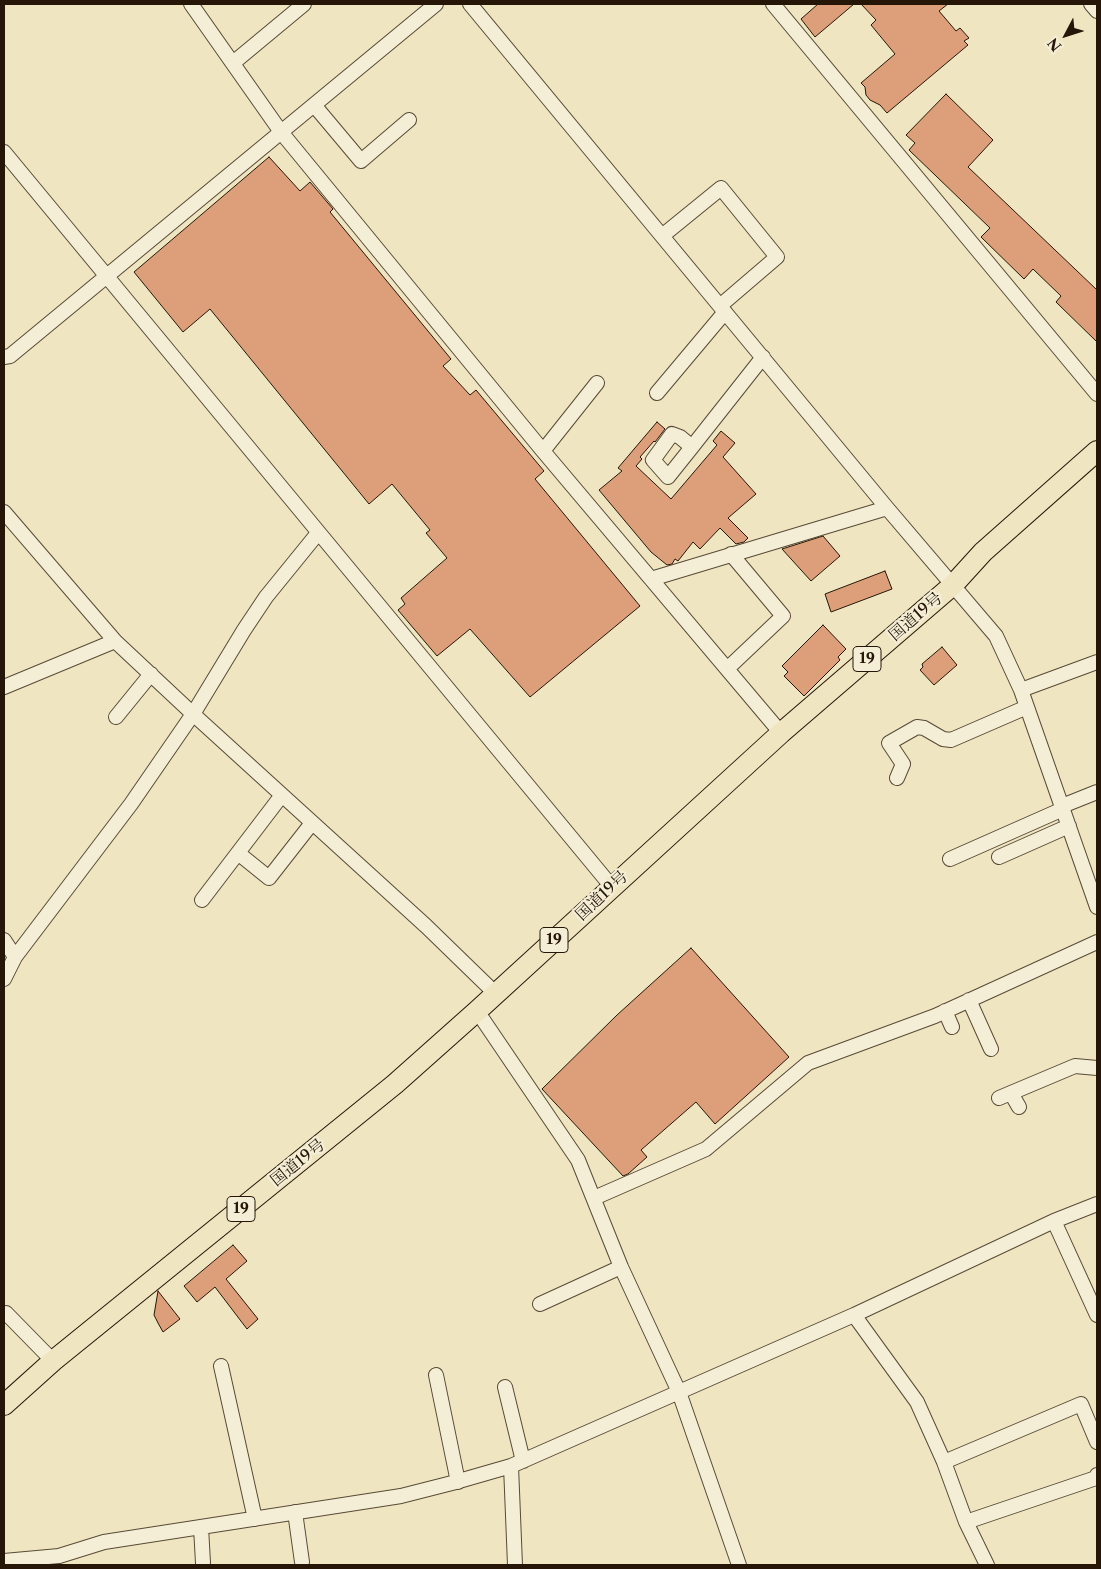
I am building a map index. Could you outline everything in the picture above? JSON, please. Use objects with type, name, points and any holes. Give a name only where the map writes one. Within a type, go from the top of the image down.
[{"type":"highway","name":"国道19号","points":[[4,1404],[53,1361],[395,1084],[781,733],[953,585],[983,552],[1097,451]]},
{"type":"street","points":[[191,4],[281,132],[544,451],[781,733]]},
{"type":"street","points":[[233,63],[304,4]]},
{"type":"street","points":[[4,358],[10,356],[107,277],[436,4]]},
{"type":"street","points":[[470,4],[887,508],[996,636],[1021,690],[1097,907]]},
{"type":"street","points":[[1091,4],[1097,11]]},
{"type":"street","points":[[776,5],[1097,394]]},
{"type":"street","points":[[314,105],[361,161],[409,120]]},
{"type":"street","points":[[4,152],[612,888]]},
{"type":"street","points":[[657,393],[723,308],[777,257],[721,188],[662,236]]},
{"type":"street","points":[[692,447],[763,357]]},
{"type":"street","points":[[544,451],[597,383]]},
{"type":"street","points":[[651,579],[887,508]]},
{"type":"street","points":[[4,512],[115,641],[426,926],[496,994]]},
{"type":"street","points":[[4,979],[15,957],[131,804],[193,714],[244,630],[266,598],[318,533]]},
{"type":"street","points":[[727,669],[783,616],[731,554]]},
{"type":"street","points":[[4,687],[115,641]]},
{"type":"street","points":[[1021,690],[1097,662]]},
{"type":"street","points":[[116,717],[151,674]]},
{"type":"street","points":[[898,778],[902,764],[889,743],[917,727],[924,728],[943,739],[951,740],[1027,707]]},
{"type":"street","points":[[950,859],[1062,808],[1097,787]]},
{"type":"street","points":[[202,900],[282,795]]},
{"type":"street","points":[[238,853],[269,878],[312,823]]},
{"type":"street","points":[[999,857],[1069,826]]},
{"type":"street","points":[[4,940],[15,957]]},
{"type":"street","points":[[594,1198],[706,1149],[808,1063],[945,1011],[1097,942]]},
{"type":"street","points":[[969,1000],[991,1049]]},
{"type":"street","points":[[477,1011],[578,1160],[621,1267],[679,1392],[739,1565]]},
{"type":"street","points":[[945,1011],[952,1027]]},
{"type":"street","points":[[1019,1106],[1005,1096],[1075,1066],[1097,1068]]},
{"type":"street","points":[[4,1561],[59,1556],[104,1542],[401,1496],[458,1482],[517,1464],[854,1316],[1054,1221],[1097,1204]]},
{"type":"street","points":[[1054,1221],[1097,1315]]},
{"type":"street","points":[[540,1304],[621,1267]]},
{"type":"street","points":[[4,1313],[53,1361]]},
{"type":"street","points":[[854,1316],[917,1402],[944,1462],[966,1522],[987,1565]]},
{"type":"street","points":[[221,1366],[255,1518]]},
{"type":"street","points":[[436,1375],[458,1482]]},
{"type":"street","points":[[505,1387],[517,1464],[515,1565]]},
{"type":"street","points":[[944,1462],[1081,1404],[1097,1442]]},
{"type":"street","points":[[966,1522],[1096,1478],[1097,1475]]},
{"type":"street","points":[[295,1512],[302,1562]]},
{"type":"street","points":[[201,1527],[203,1563]]},
{"type":"building","points":[[818,4],[854,4],[815,37],[801,19]]},
{"type":"building","points":[[861,4],[948,4],[939,11],[956,31],[960,28],[969,38],[964,41],[968,45],[887,113],[880,105],[870,100],[866,95],[865,87],[861,83],[895,54],[871,25],[876,20]]},
{"type":"building","points":[[946,94],[993,140],[968,167],[1097,290],[1097,342],[1056,302],[1061,296],[1033,269],[1024,279],[981,237],[990,228],[909,150],[915,143],[906,135]]},
{"type":"building","points":[[269,157],[300,191],[310,182],[333,209],[330,212],[451,359],[443,366],[470,395],[476,390],[544,471],[535,479],[640,606],[530,697],[470,629],[437,656],[398,610],[405,604],[401,598],[447,558],[426,533],[430,530],[392,484],[369,504],[210,309],[183,332],[134,272]]},
{"type":"building","points":[[657,422],[665,429],[640,457],[642,459],[636,466],[671,499],[717,445],[713,441],[721,431],[735,443],[723,457],[756,494],[728,518],[748,538],[744,542],[736,544],[720,528],[700,549],[693,542],[678,561],[675,559],[672,564],[667,565],[651,552],[599,490],[622,471],[618,468]]},
{"type":"building","points":[[823,536],[840,556],[811,581],[782,549]]},
{"type":"building","points":[[885,571],[892,589],[831,612],[825,594]]},
{"type":"building","points":[[823,625],[846,649],[838,657],[840,660],[804,696],[784,676],[788,672],[782,666]]},
{"type":"building","points":[[942,647],[957,665],[934,685],[920,670],[923,667],[922,664]]},
{"type":"building","points":[[691,948],[789,1057],[715,1124],[696,1102],[641,1150],[647,1157],[628,1174],[623,1176],[542,1089],[617,1015]]},
{"type":"building","points":[[233,1245],[247,1261],[226,1279],[258,1319],[247,1329],[215,1287],[197,1302],[184,1286]]},
{"type":"building","points":[[158,1291],[180,1319],[163,1332],[154,1315]]}]
